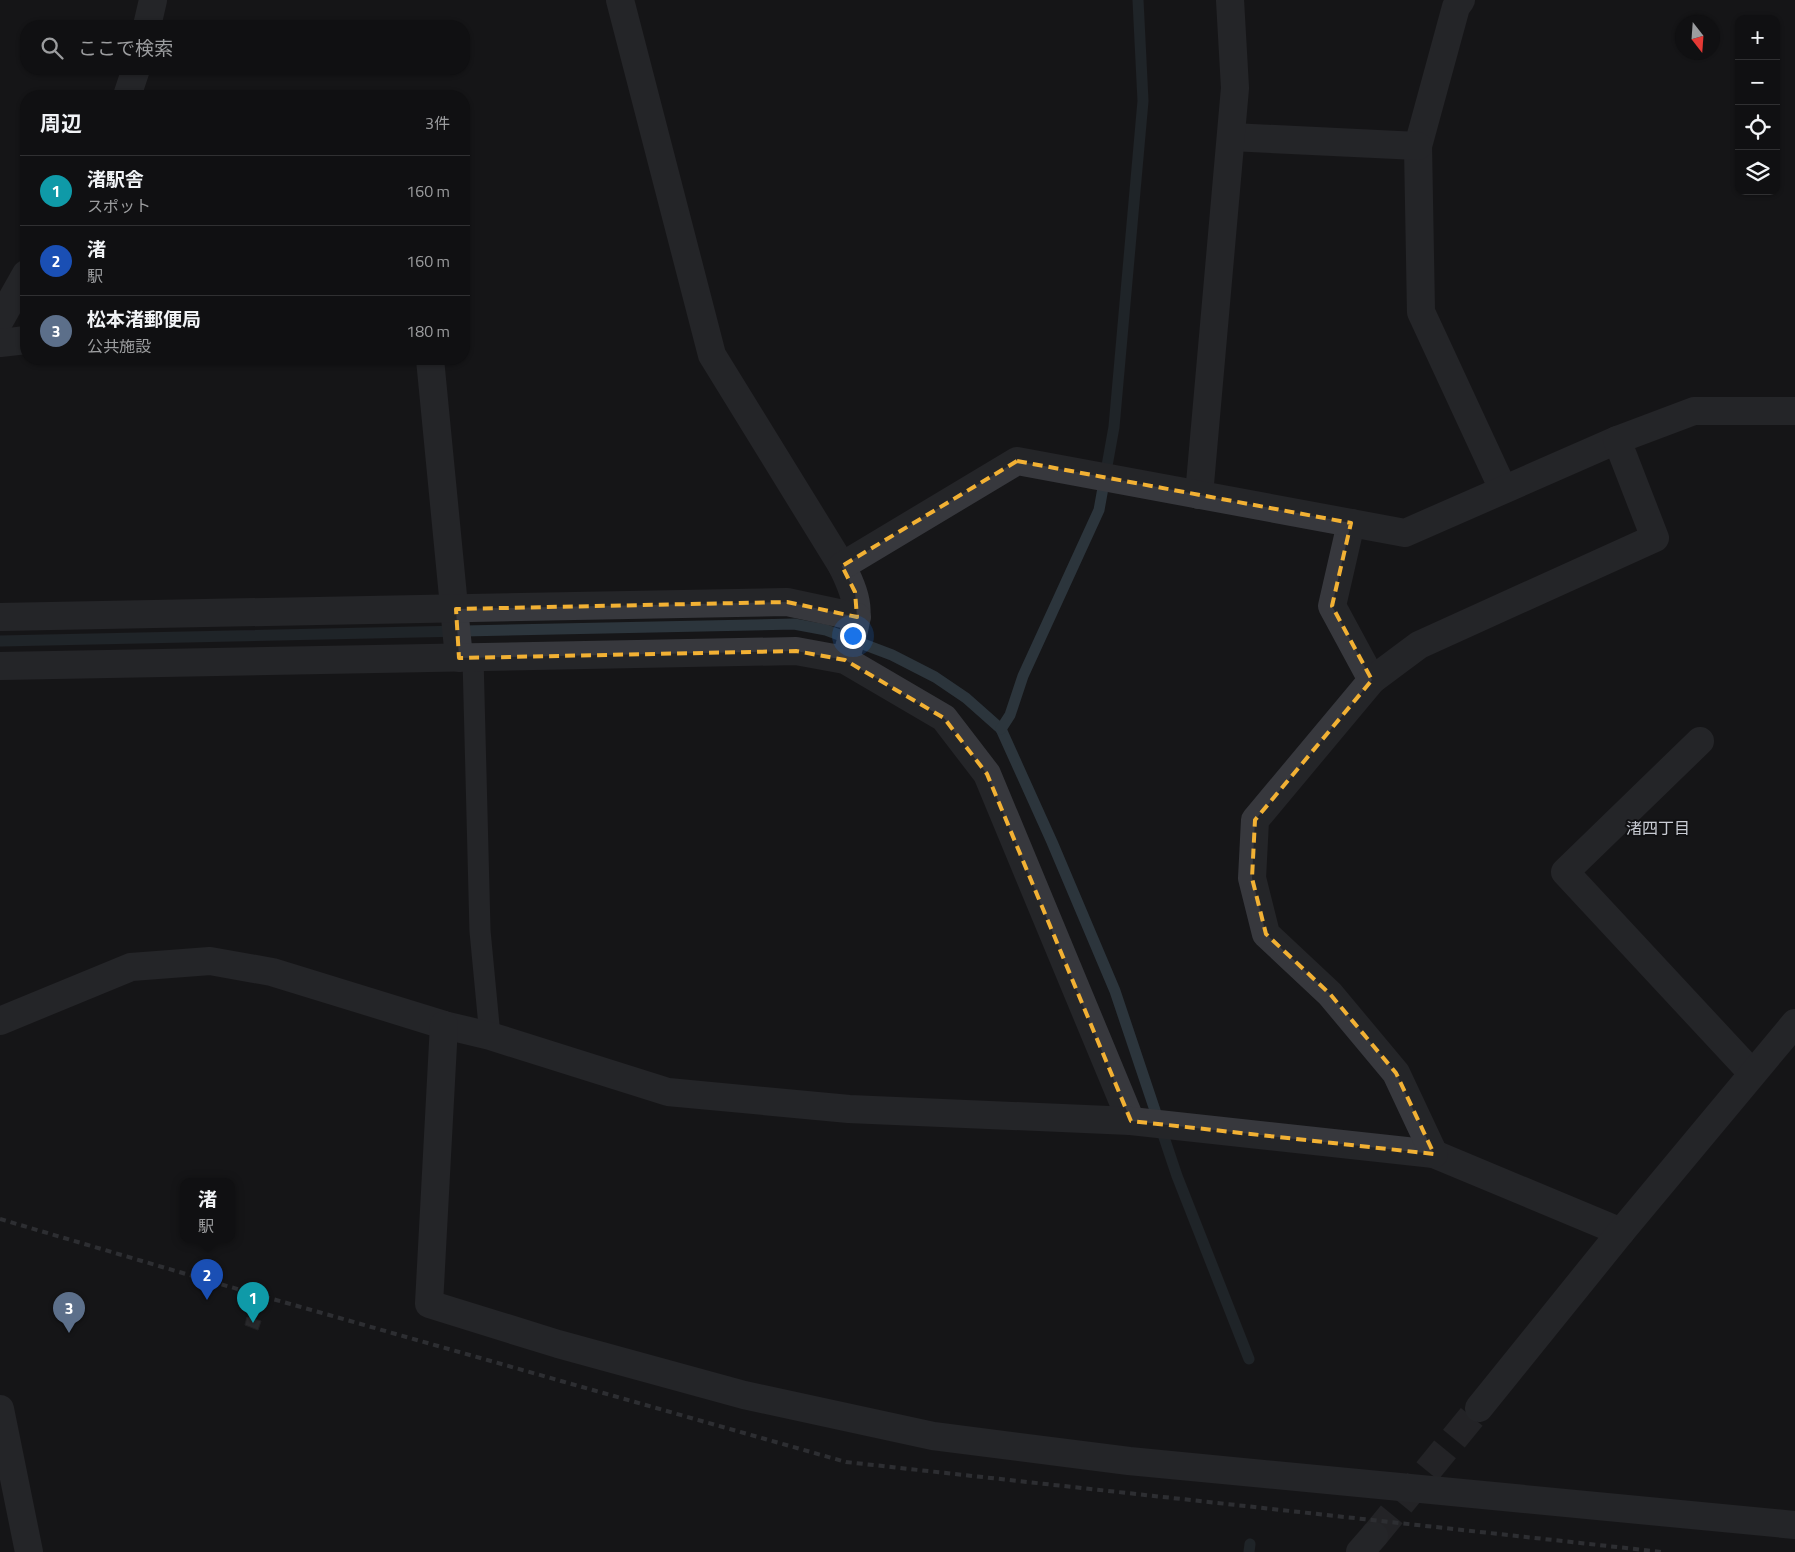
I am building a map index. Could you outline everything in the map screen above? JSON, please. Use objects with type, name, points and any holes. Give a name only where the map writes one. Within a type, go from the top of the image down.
[{"type":"street","points":[[148,20],[153,0]]},
{"type":"street","points":[[620,0],[712,356],[842,566],[855,592],[851,639]]},
{"type":"street","points":[[1199,495],[1235,88],[1230,0]]},
{"type":"street","points":[[1460,0],[1456,7],[1418,146],[1421,312],[1503,489]]},
{"type":"street","points":[[129,90],[134,75]]},
{"type":"street","points":[[1231,137],[1418,146]]},
{"type":"street","points":[[0,320],[20,285]]},
{"type":"street","points":[[0,343],[20,341]]},
{"type":"street","points":[[431,365],[460,638]]},
{"type":"street","points":[[842,566],[1017,461],[1405,533],[1617,440],[1694,411],[1795,411]]},
{"type":"street","points":[[1434,1154],[1396,1073],[1330,994],[1266,934],[1252,878],[1255,820],[1372,680],[1419,646],[1655,538],[1617,440]]},
{"type":"street","points":[[1351,524],[1332,606],[1372,680]]},
{"type":"street","points":[[0,666],[460,638],[787,602],[851,639],[944,718],[987,774],[1131,1121]]},
{"type":"street","points":[[0,617],[796,651],[851,639]]},
{"type":"street","points":[[1700,740],[1565,872],[1752,1073]]},
{"type":"street","points":[[0,1021],[131,967],[210,961],[272,972],[444,1025],[490,1036],[668,1092],[849,1109],[1131,1121],[1434,1154],[1621,1232]]},
{"type":"street","points":[[1479,1408],[1621,1232],[1795,1023]]},
{"type":"street","points":[[444,1025],[429,1304],[558,1344],[744,1395],[933,1436],[1129,1461],[1795,1525]]},
{"type":"street","points":[[0,1409],[29,1552]]},
{"type":"lane","points":[[460,638],[480,931],[490,1036]]},
{"type":"highlighted area","points":[[1017,461],[1351,523],[1332,606],[1372,680],[1255,820],[1252,878],[1266,934],[1330,994],[1396,1073],[1434,1154],[1131,1121],[987,774],[944,718],[845,660],[796,651],[459,658],[456,609],[787,602],[857,617],[855,592],[842,566]]},
{"type":"building","points":[[247,1317],[261,1321],[258,1330],[245,1325]]},
{"type":"waterway","points":[[1001,729],[1010,715],[1023,676],[1099,510],[1114,427],[1143,101],[1138,0]]},
{"type":"waterway","points":[[0,641],[794,624],[826,630],[892,655],[935,677],[966,698],[1001,729],[1052,842],[1115,991],[1177,1176],[1249,1359]]},
{"type":"waterway","points":[[1249,1552],[1250,1544]]},
{"type":"tunnel","points":[[1374,1536],[1479,1408]]},
{"type":"railway","points":[[0,1219],[213,1282],[846,1462],[1662,1552]]},
{"type":"place","name":"渚","points":[[207,1300]]},
{"type":"place","name":"渚駅舎","points":[[253,1323]]},
{"type":"place","name":"松本渚郵便局","points":[[69,1333]]},
{"type":"district","name":"渚四丁目","points":[[1658,828]]}]
